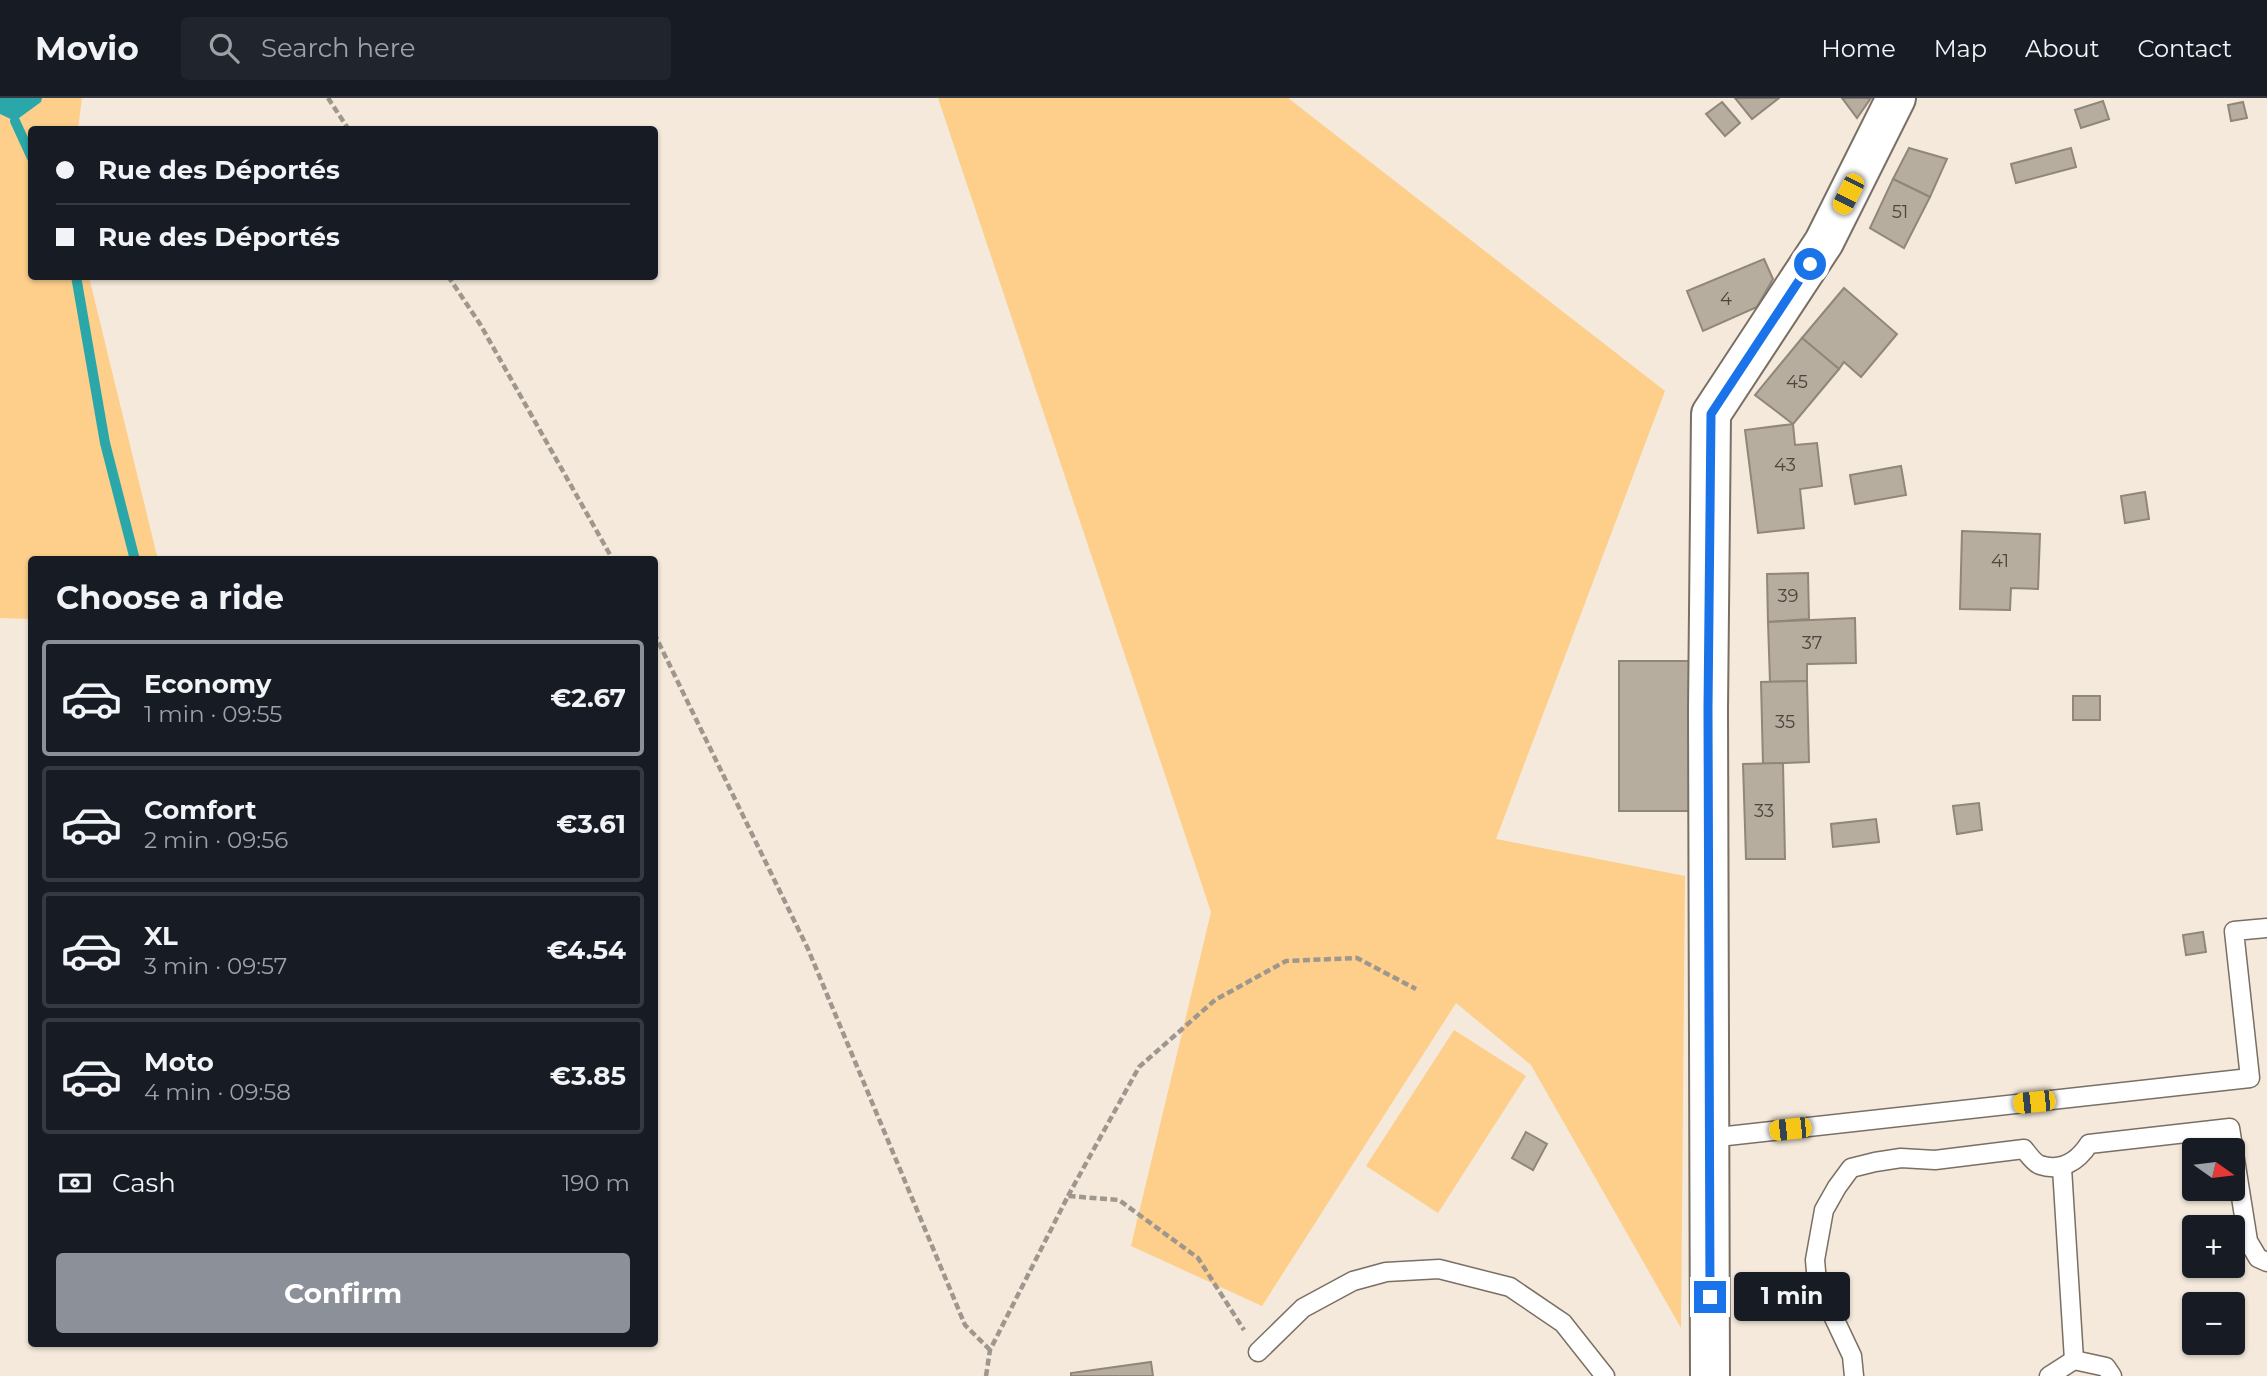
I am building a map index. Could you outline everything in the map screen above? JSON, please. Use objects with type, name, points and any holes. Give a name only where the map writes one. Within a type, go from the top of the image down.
[{"type":"street","points":[[1710,1376],[1708,709],[1711,414],[1824,242],[1896,98]]},
{"type":"lane","points":[[1709,1138],[2250,1078],[2234,932],[2267,928]]},
{"type":"lane","points":[[1854,1376],[1853,1356],[1817,1282],[1815,1260],[1824,1210],[1852,1168],[1901,1158],[1935,1160],[2024,1149],[2038,1165],[2062,1168],[2081,1157],[2089,1144],[2230,1128],[2248,1241],[2258,1258],[2267,1262]]},
{"type":"lane","points":[[2062,1168],[2074,1360]]},
{"type":"lane","points":[[1258,1352],[1303,1308],[1353,1281],[1386,1272],[1439,1269],[1510,1287],[1563,1322],[1605,1376]]},
{"type":"lane","points":[[2049,1376],[2074,1360],[2106,1367],[2112,1376]]},
{"type":"path","points":[[328,98],[346,126]]},
{"type":"path","points":[[451,280],[480,324],[611,556]]},
{"type":"path","points":[[658,641],[808,949],[965,1325],[990,1350]]},
{"type":"path","points":[[986,1376],[990,1350],[1068,1196],[1139,1066],[1215,1000],[1286,961],[1357,958],[1416,989]]},
{"type":"path","points":[[1068,1196],[1119,1200],[1198,1258],[1258,1352]]},
{"type":"shaded area","points":[[0,98],[82,98],[78,126],[28,126],[28,280],[90,280],[157,556],[28,556],[28,619],[0,618]]},
{"type":"shaded area","points":[[938,98],[1288,98],[1665,391],[1496,839],[1685,876],[1681,1328],[1531,1065],[1456,1003],[1262,1306],[1131,1246],[1211,912]]},
{"type":"shaded area","points":[[1454,1030],[1526,1076],[1438,1213],[1366,1166]]},
{"type":"water","points":[[0,98],[42,98],[41,102],[15,121],[0,114]]},
{"type":"building","points":[[1735,98],[1779,98],[1752,119]]},
{"type":"building","points":[[1842,98],[1871,98],[1857,118]]},
{"type":"building","points":[[2103,101],[2109,119],[2081,128],[2075,110]]},
{"type":"building","points":[[1722,102],[1740,123],[1725,136],[1706,114]]},
{"type":"building","points":[[2243,102],[2247,118],[2231,121],[2228,105]]},
{"type":"building","points":[[1909,148],[1947,159],[1930,197],[1893,179]]},
{"type":"building","points":[[2071,148],[2076,167],[2016,183],[2011,164]]},
{"type":"building","points":[[1893,179],[1930,197],[1904,248],[1870,228]]},
{"type":"building","points":[[1764,259],[1773,279],[1757,307],[1703,331],[1687,291]]},
{"type":"building","points":[[1844,288],[1897,334],[1861,377],[1844,362],[1839,369],[1802,338]]},
{"type":"building","points":[[1802,338],[1839,369],[1793,424],[1755,395]]},
{"type":"building","points":[[1793,424],[1795,445],[1817,443],[1822,486],[1800,489],[1804,528],[1758,533],[1745,430]]},
{"type":"building","points":[[1901,466],[1906,495],[1855,504],[1850,475]]},
{"type":"building","points":[[2145,492],[2149,519],[2125,523],[2121,496]]},
{"type":"building","points":[[1962,531],[2040,534],[2038,589],[2011,588],[2010,610],[1960,609]]},
{"type":"building","points":[[1808,573],[1809,619],[1768,622],[1767,574]]},
{"type":"building","points":[[1855,618],[1856,663],[1807,664],[1807,681],[1770,682],[1768,622]]},
{"type":"building","points":[[1619,661],[1695,661],[1694,811],[1619,811]]},
{"type":"building","points":[[1807,681],[1809,762],[1763,764],[1761,682]]},
{"type":"building","points":[[2073,696],[2100,696],[2100,720],[2073,720]]},
{"type":"building","points":[[1783,763],[1785,859],[1746,859],[1743,764]]},
{"type":"building","points":[[1979,803],[1982,830],[1957,834],[1953,806]]},
{"type":"building","points":[[1876,819],[1879,842],[1833,847],[1831,824]]},
{"type":"building","points":[[2203,932],[2206,952],[2186,955],[2183,935]]},
{"type":"building","points":[[1526,1132],[1547,1144],[1533,1170],[1512,1158]]},
{"type":"building","points":[[1151,1362],[1153,1376],[1071,1376],[1071,1373]]},
{"type":"waterway","points":[[15,121],[28,149]]},
{"type":"waterway","points":[[77,280],[105,443],[134,556]]},
{"type":"route","points":[[1710,1297],[1708,709],[1711,414],[1810,264]]}]
